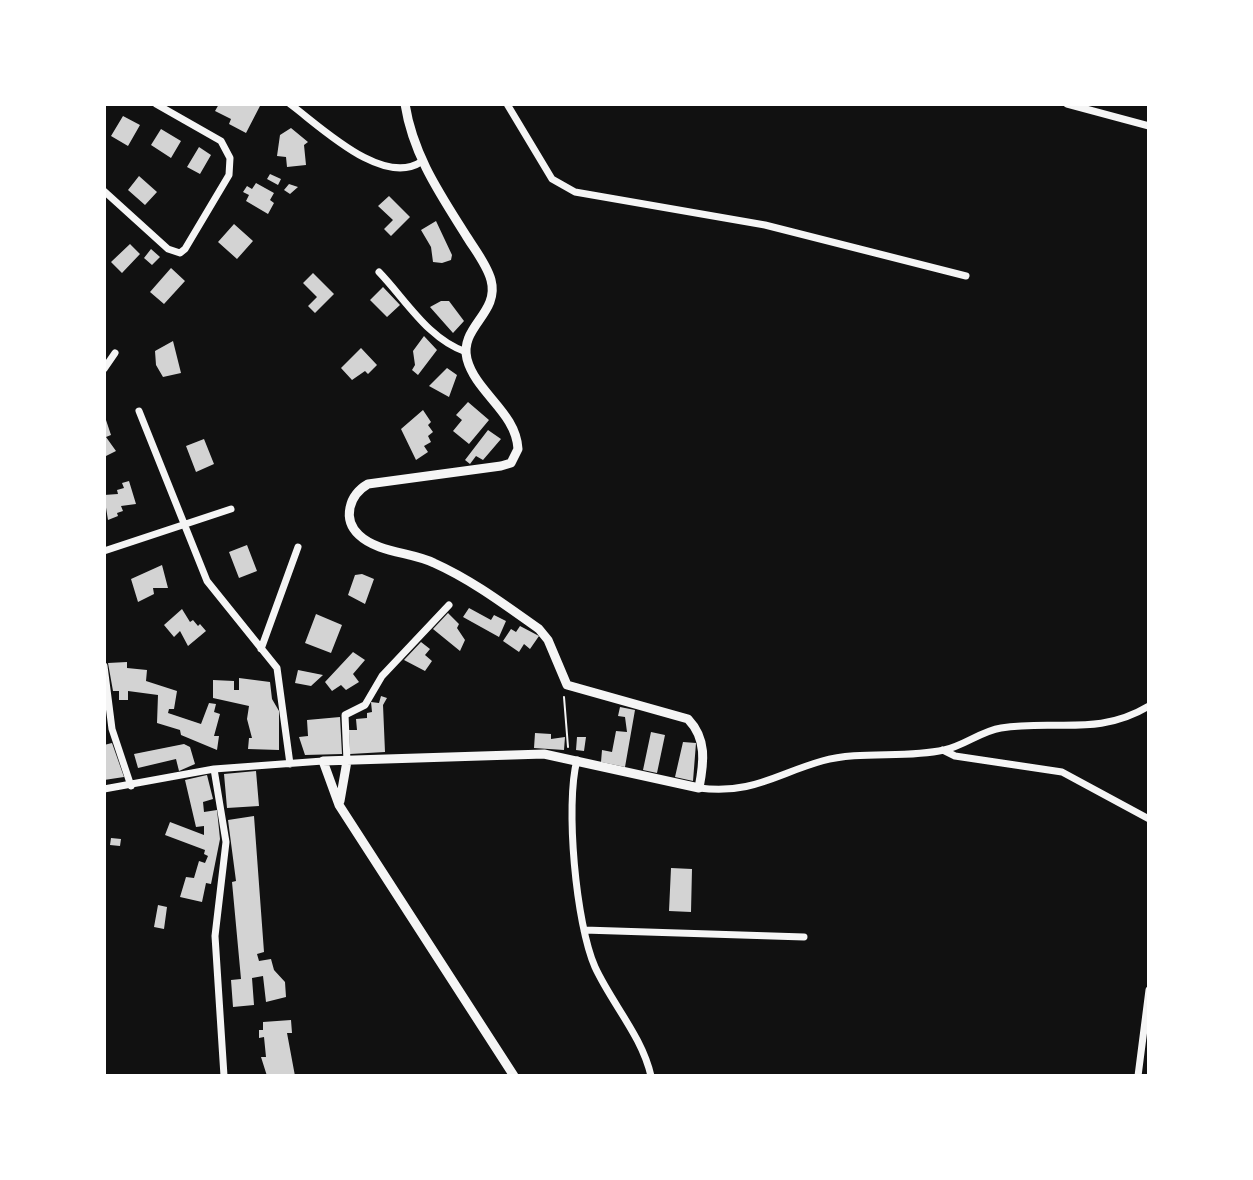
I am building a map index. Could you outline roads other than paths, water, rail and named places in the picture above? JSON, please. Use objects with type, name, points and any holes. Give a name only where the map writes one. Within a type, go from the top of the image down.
[{"type":"street","points":[[104,191],[168,249],[180,253],[185,249],[229,175],[228,147],[156,104]]},
{"type":"street","points":[[290,104],[337,142],[391,167],[411,168],[421,162]]},
{"type":"street","points":[[405,104],[409,130],[421,162],[490,275],[492,299],[471,333],[466,352],[473,372],[511,424],[518,439],[517,457],[501,466],[368,484],[353,496],[351,524],[369,542],[430,561],[459,575],[539,629],[548,640],[567,685],[688,719],[702,740],[703,766],[699,788]]},
{"type":"street","points":[[507,104],[552,179],[575,192],[765,225],[966,276]]},
{"type":"street","points":[[1067,104],[1149,126]]},
{"type":"street","points":[[379,272],[426,325],[450,346],[466,352]]},
{"type":"street","points":[[104,369],[115,353]]},
{"type":"street","points":[[139,411],[207,581],[277,668],[285,707],[290,764]]},
{"type":"street","points":[[104,551],[231,509]]},
{"type":"street","points":[[261,649],[298,547]]},
{"type":"street","points":[[339,805],[347,761],[345,715],[365,705],[382,676],[449,605]]},
{"type":"street","points":[[104,666],[112,729],[131,786]]},
{"type":"street","points":[[104,789],[214,769],[323,761],[544,754],[699,788],[742,789],[762,785],[822,761],[849,756],[903,756],[943,750],[999,728],[1096,726],[1128,718],[1149,706]]},
{"type":"street","points":[[943,750],[955,756],[1062,772],[1149,819]]},
{"type":"street","points":[[572,759],[572,814],[584,930],[595,966],[646,1056],[651,1076]]},
{"type":"street","points":[[323,761],[339,805],[514,1076]]},
{"type":"street","points":[[214,769],[226,842],[215,936],[224,1076]]},
{"type":"street","points":[[584,930],[804,937]]},
{"type":"street","points":[[1138,1076],[1149,990]]}]
